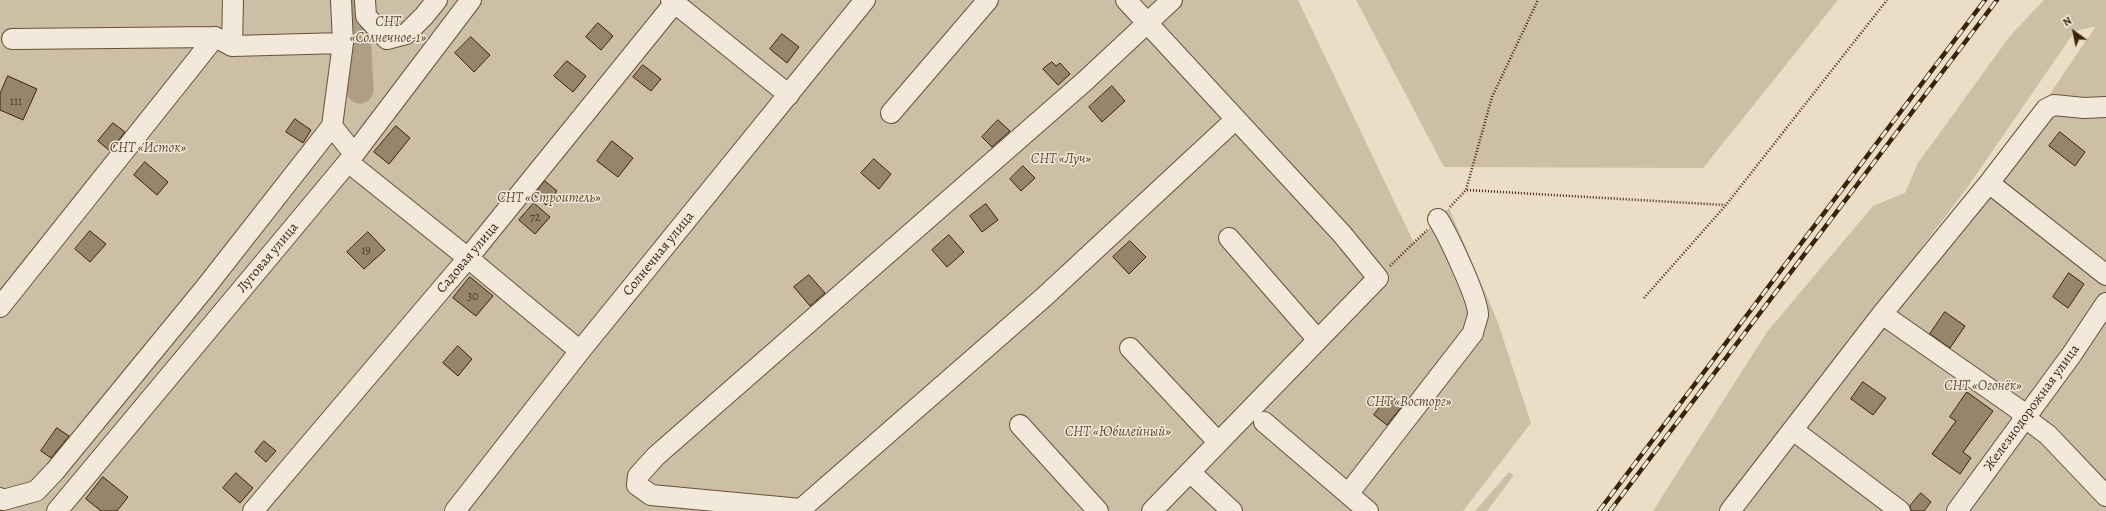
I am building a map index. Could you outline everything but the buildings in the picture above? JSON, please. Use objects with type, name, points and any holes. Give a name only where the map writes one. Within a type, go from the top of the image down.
[{"type":"street","points":[[2,302],[223,42],[233,0]]},
{"type":"street","points":[[0,498],[3,500],[36,491],[55,471],[205,288],[332,126],[343,43],[341,0]]},
{"type":"street","points":[[365,0],[366,16],[387,39],[406,34],[437,0]]},
{"type":"street","name":"Луговая улица","points":[[57,511],[351,158],[470,0]]},
{"type":"street","name":"Солнечная улица","points":[[455,511],[580,351],[865,0]]},
{"type":"street","points":[[891,113],[988,0]]},
{"type":"street","points":[[1126,0],[1342,234],[1378,278],[1152,511]]},
{"type":"street","points":[[1172,0],[1080,86],[656,456],[638,476],[638,485],[651,495],[801,509],[1043,298],[1236,119]]},
{"type":"street","points":[[674,1],[789,95]]},
{"type":"street","name":"Садовая улица","points":[[253,511],[468,258],[674,1]]},
{"type":"street","points":[[12,39],[343,43]]},
{"type":"street","points":[[1730,511],[1882,314],[1989,183],[2046,109],[2054,105],[2084,108],[2106,107]]},
{"type":"street","points":[[332,126],[351,158],[580,351]]},
{"type":"street","points":[[1989,183],[2106,275]]},
{"type":"street","points":[[1348,494],[1473,333],[1478,313],[1447,233],[1438,219]]},
{"type":"street","points":[[1229,238],[1318,340]]},
{"type":"street","name":"Железнодорожная улица","points":[[1957,511],[2024,417],[2072,354],[2106,304]]},
{"type":"street","points":[[1882,314],[2018,409],[2024,417],[2048,435],[2106,496]]},
{"type":"street","points":[[1130,348],[1218,442]]},
{"type":"street","points":[[1264,422],[1368,511]]},
{"type":"street","points":[[1020,425],[1098,511]]},
{"type":"street","points":[[1793,430],[1900,511]]},
{"type":"street","points":[[1190,472],[1232,511]]},
{"type":"path","points":[[1378,278],[1466,190],[1492,97],[1538,0]]},
{"type":"path","points":[[1644,298],[1726,205],[1887,0]]},
{"type":"path","points":[[1466,190],[1726,205]]},
{"type":"green space","points":[[0,0],[1298,0],[1414,243],[1449,208],[1497,320],[1531,423],[1463,511],[0,511]]},
{"type":"green space","points":[[1356,0],[1838,0],[1703,168],[1444,167]]},
{"type":"green space","name":"СНТ «Огонёк»","points":[[2044,0],[2106,0],[2106,511],[1733,511],[2041,107],[2096,26],[2075,31],[1967,188],[1721,511],[1653,511],[1767,332],[1873,206],[1905,193],[1918,163],[2010,36]]},
{"type":"green space","points":[[1509,472],[1514,475],[1487,511],[1475,511]]},
{"type":"waterway","points":[[355,0],[357,38]]},
{"type":"waterway","points":[[358,49],[360,90]]},
{"type":"railway","points":[[1599,511],[1985,0]]},
{"type":"railway","points":[[1610,511],[1997,0]]},
{"type":"park label","name":"СНТ «Солнечное-1»","points":[[388,32]]},
{"type":"park label","name":"СНТ «Исток»","points":[[148,149]]},
{"type":"park label","name":"СНТ «Луч»","points":[[1061,160]]},
{"type":"park label","name":"СНТ «Строитель»","points":[[549,199]]},
{"type":"park label","name":"СНТ «Восторг»","points":[[1409,403]]},
{"type":"park label","name":"СНТ «Юбилейный»","points":[[1118,433]]}]
